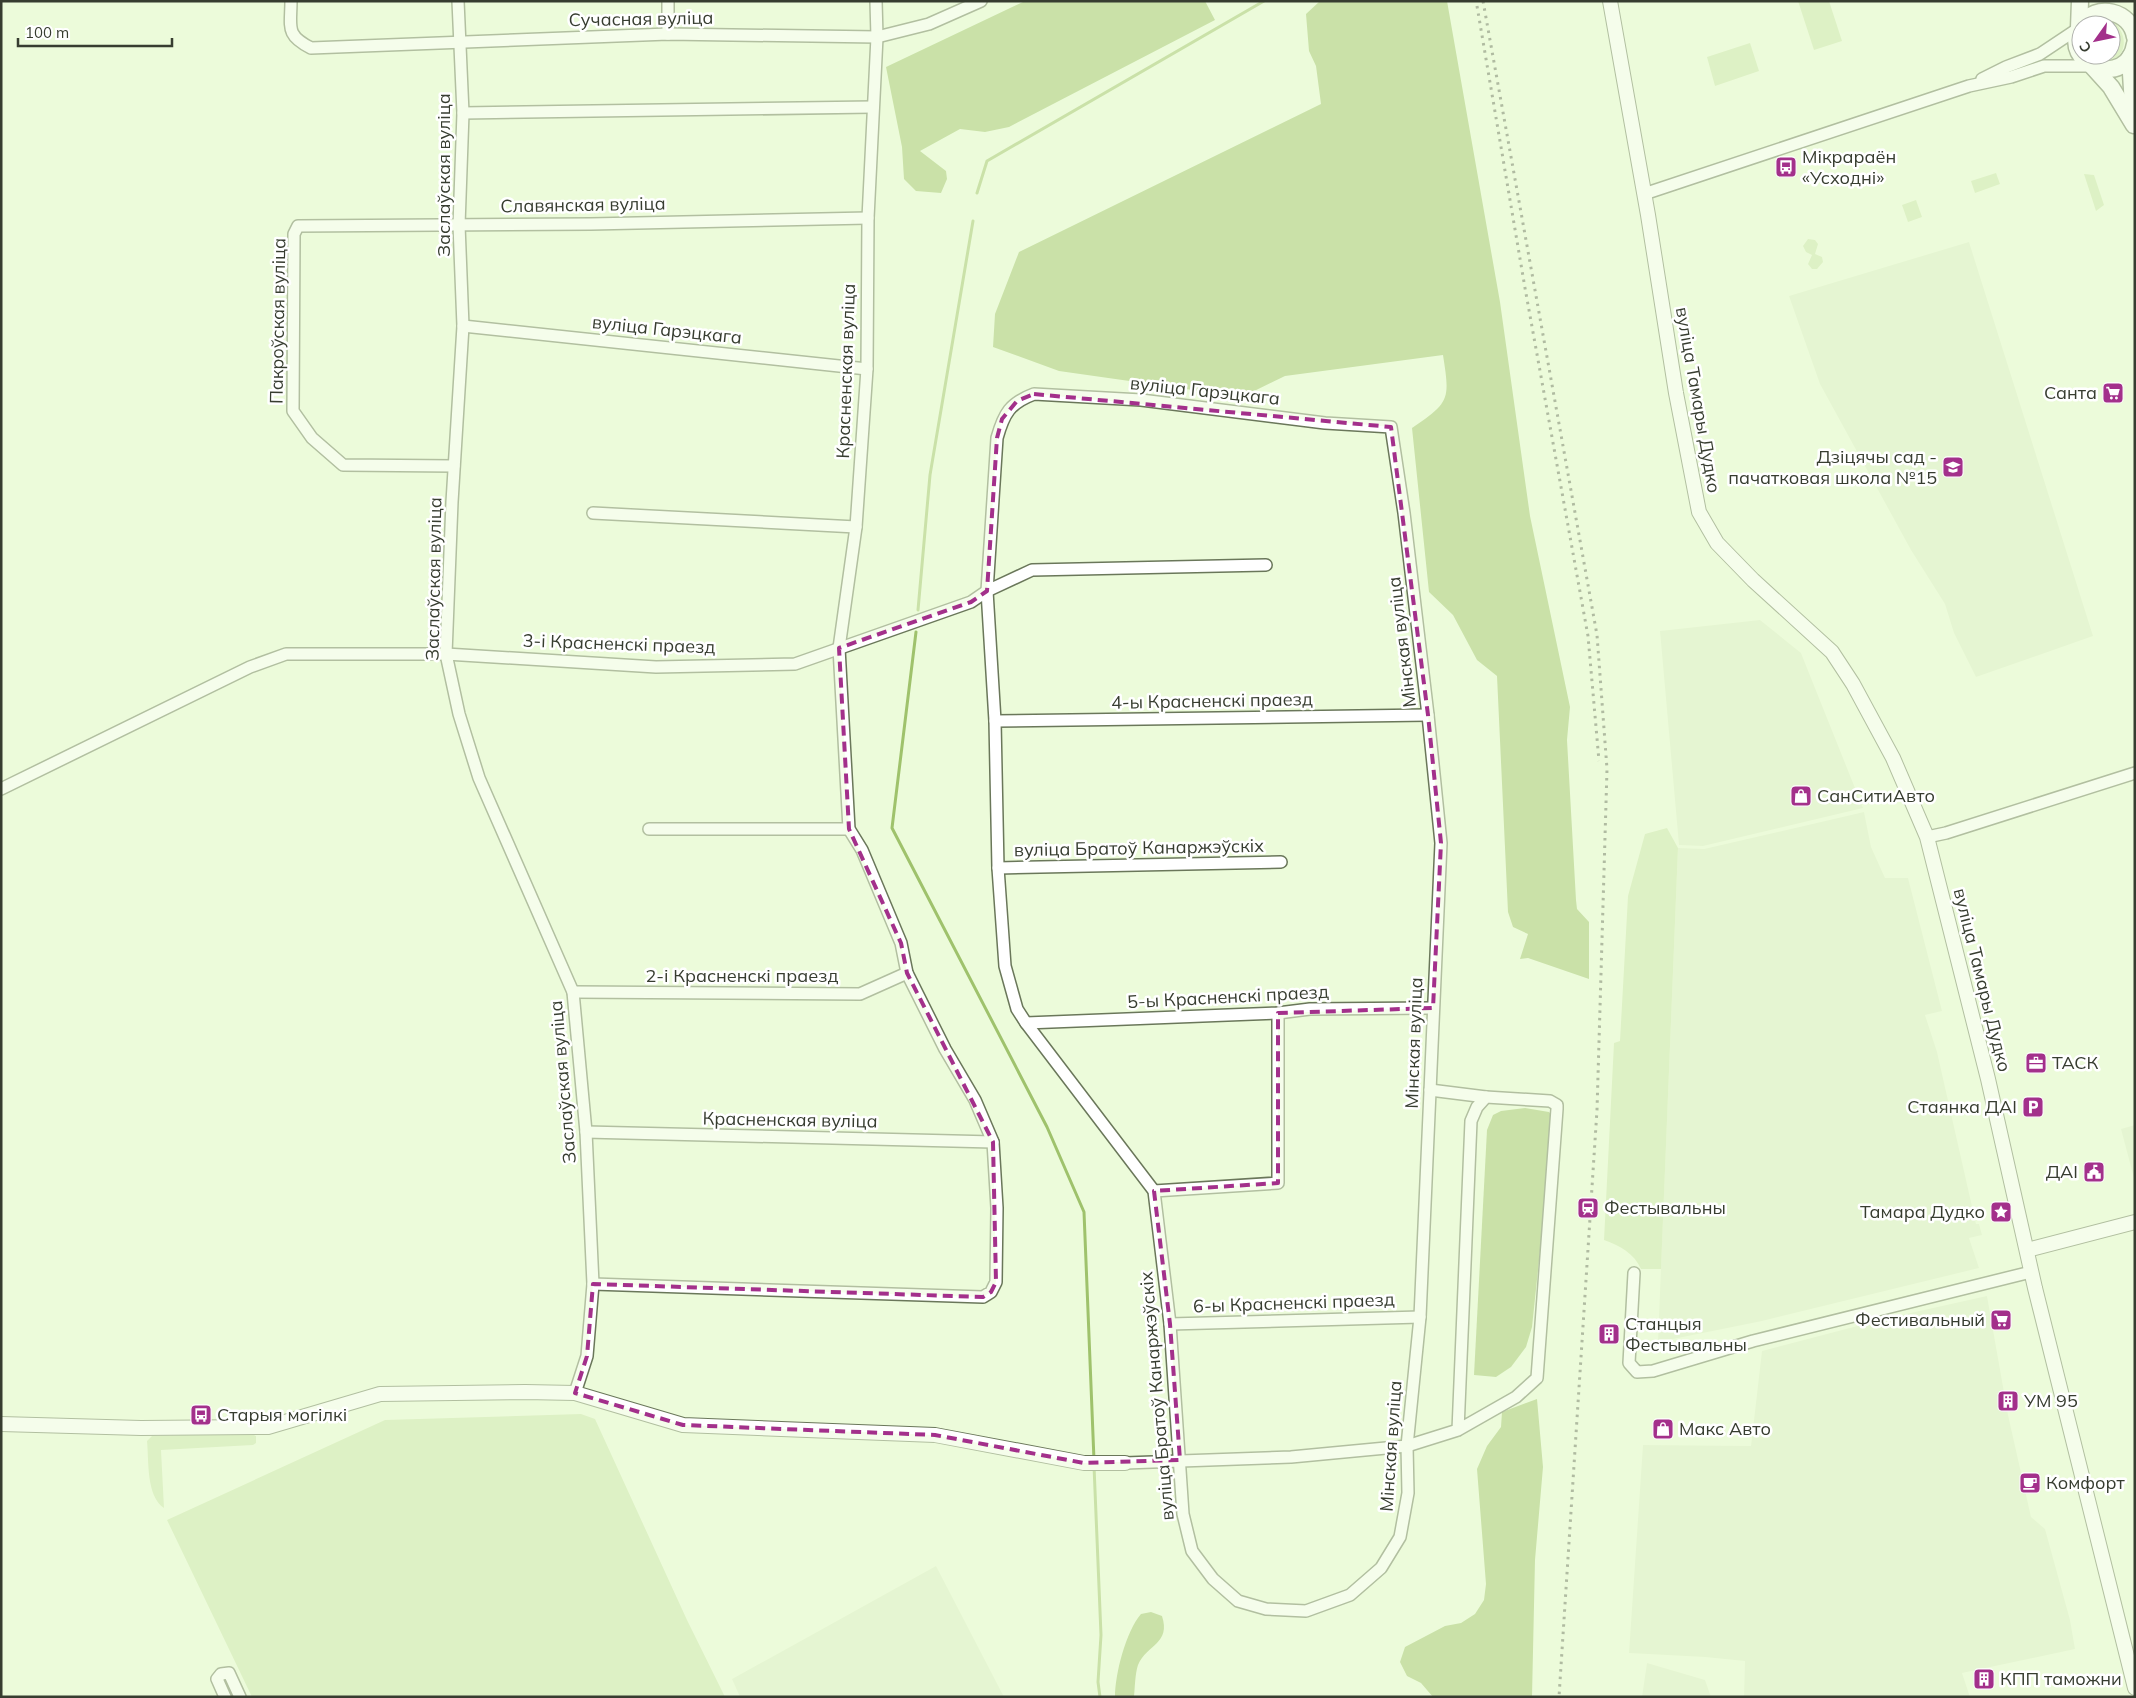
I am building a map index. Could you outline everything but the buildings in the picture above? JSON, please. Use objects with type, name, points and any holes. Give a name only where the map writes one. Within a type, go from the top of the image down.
[{"type":"main road","points":[[2080,1],[2081,15]]},
{"type":"main road","points":[[2092,15],[2111,7],[2133,29]]},
{"type":"main road","points":[[2092,66],[2109,70],[2125,63],[2133,52]]},
{"type":"main road","points":[[2133,52],[2134,126]]},
{"type":"main road","points":[[2092,66],[2111,87],[2134,126]]},
{"type":"street","name":"Сучасная вуліца","points":[[291,1],[291,30],[296,40],[311,48],[668,34],[877,37],[929,24],[981,1]]},
{"type":"street","name":"Заслаўская вуліца","points":[[458,1],[463,113],[459,224],[463,326],[454,466],[446,654],[459,714],[479,778],[573,992],[586,1132],[592,1284],[587,1356],[575,1393]]},
{"type":"street","points":[[668,1],[668,34]]},
{"type":"street","name":"Красненская вуліца","points":[[592,1284],[983,1297],[991,1292],[996,1282],[997,1208],[993,1142],[975,1100],[945,1050],[907,973],[901,943],[862,850],[849,829],[839,648],[856,526],[867,369],[868,218],[877,37],[876,1]]},
{"type":"street","name":"вуліца Тамары Дудко","points":[[1610,1],[1676,393],[1699,512],[1717,543],[1753,580],[1832,652],[1853,684],[1893,758],[1927,836],[1988,1079],[2031,1272],[2135,1688]]},
{"type":"street","points":[[1969,86],[2006,67],[2040,54],[2071,33]]},
{"type":"street","points":[[1644,194],[1969,86],[2011,77],[2044,66],[2092,66]]},
{"type":"street","points":[[463,113],[873,107]]},
{"type":"street","name":"Славянская вуліца","points":[[298,226],[591,224],[868,218]]},
{"type":"street","name":"Пакроўская вуліца","points":[[298,226],[294,234],[293,411],[312,438],[343,465],[454,466]]},
{"type":"street","name":"вуліца Гарэцкага","points":[[463,326],[867,369]]},
{"type":"street","name":"вуліца Гарэцкага","points":[[1017,401],[1034,394],[1141,400],[1325,423],[1391,427]]},
{"type":"street","name":"вуліца Братоў Канаржэўскіх","points":[[1017,401],[1002,419],[997,438],[986,591],[995,721],[998,868],[1004,966],[1017,1009],[1026,1023],[1154,1190],[1170,1324],[1183,1514],[1192,1551],[1213,1578],[1238,1601],[1266,1608],[1306,1611]]},
{"type":"street","name":"Мінская вуліца","points":[[1306,1611],[1350,1595],[1381,1568],[1400,1537],[1408,1493],[1407,1446],[1420,1317],[1440,843],[1428,715],[1404,513],[1391,427]]},
{"type":"street","points":[[593,513],[856,526]]},
{"type":"street","points":[[986,591],[1032,570],[1266,565]]},
{"type":"street","name":"3-і Красненскі праезд","points":[[1,789],[250,667],[286,654],[446,654],[666,667],[795,664],[971,602],[986,591]]},
{"type":"street","name":"4-ы Красненскі праезд","points":[[995,721],[1428,715]]},
{"type":"street","points":[[1927,836],[1946,834],[2135,773]]},
{"type":"street","points":[[649,828],[849,829]]},
{"type":"street","name":"вуліца Братоў Канаржэўскіх","points":[[998,868],[1281,862]]},
{"type":"street","name":"2-і Красненскі праезд","points":[[573,992],[860,994],[907,973]]},
{"type":"street","name":"5-ы Красненскі праезд","points":[[1026,1023],[1278,1013],[1310,1009],[1433,1008]]},
{"type":"street","points":[[1154,1190],[1278,1184],[1278,1013]]},
{"type":"street","points":[[1,1424],[141,1428],[268,1427],[380,1394],[526,1392],[575,1393],[683,1426],[935,1435],[1084,1463],[1291,1457],[1407,1446],[1458,1430],[1516,1397],[1537,1378],[1542,1332],[1557,1105],[1550,1101],[1486,1097],[1430,1090]]},
{"type":"street","points":[[1458,1430],[1471,1121],[1477,1107],[1486,1097]]},
{"type":"street","name":"Красненская вуліца","points":[[586,1132],[993,1142]]},
{"type":"street","points":[[2027,1250],[2135,1222]]},
{"type":"street","points":[[1634,1273],[1629,1363],[1637,1372],[1653,1371],[1753,1341],[2031,1272]]},
{"type":"street","name":"6-ы Красненскі праезд","points":[[1170,1324],[1420,1317]]},
{"type":"street","points":[[225,1697],[217,1679],[221,1674],[229,1672],[240,1697]]},
{"type":"highlighted area","points":[[1034,394],[1391,427],[1428,715],[1441,843],[1433,1008],[1278,1013],[1278,1183],[1154,1191],[1170,1324],[1180,1460],[1084,1463],[935,1435],[683,1425],[575,1393],[587,1356],[593,1284],[983,1297],[991,1292],[996,1282],[993,1142],[907,973],[901,943],[849,829],[839,648],[971,602],[987,591],[997,438],[1002,419],[1017,401]]},
{"type":"shaded area","points":[[1025,1],[1205,1],[1215,20],[1009,127],[985,132],[960,129],[920,151],[946,171],[947,179],[941,193],[916,191],[904,179],[902,147],[886,67]]},
{"type":"shaded area","points":[[1320,1],[1447,1],[1500,302],[1530,516],[1570,707],[1567,740],[1576,900],[1577,909],[1589,922],[1589,979],[1528,958],[1520,959],[1528,934],[1513,927],[1508,912],[1497,676],[1477,660],[1453,615],[1429,592],[1412,428],[1434,412],[1444,399],[1446,382],[1443,355],[1285,376],[1242,397],[1059,371],[993,347],[995,314],[1019,252],[1321,104],[1316,66],[1309,51],[1306,14]]},
{"type":"shaded area","points":[[1798,1],[1829,1],[1842,41],[1814,50]]},
{"type":"shaded area","points":[[2121,32],[2124,44],[2121,52]]},
{"type":"shaded area","points":[[1750,43],[1759,71],[1715,86],[1707,57]]},
{"type":"shaded area","points":[[1996,173],[2000,184],[1975,193],[1971,181]]},
{"type":"shaded area","points":[[2084,174],[2094,175],[2104,205],[2096,211]]},
{"type":"shaded area","points":[[1916,200],[1922,217],[1908,222],[1902,205]]},
{"type":"shaded area","points":[[1808,239],[1815,240],[1818,244],[1815,254],[1822,257],[1823,262],[1817,269],[1812,269],[1808,264],[1812,255],[1806,252],[1803,246]]},
{"type":"shaded area","name":"Дзіцячы сад - пачатковая школа №15","points":[[1969,242],[2093,636],[1976,677],[1954,633],[1945,604],[1911,550],[1820,384],[1789,296]]},
{"type":"shaded area","points":[[1760,620],[1801,653],[1863,808],[1703,846],[1679,845],[1660,631]]},
{"type":"shaded area","points":[[1864,812],[1871,847],[1885,878],[1908,878],[1942,1011],[1925,1015],[1937,1052],[1976,1224],[1979,1224],[1982,1235],[1969,1238],[1979,1268],[1762,1321],[1658,1342],[1678,848],[1704,849]]},
{"type":"shaded area","points":[[1667,828],[1678,848],[1661,1269],[1641,1269],[1635,1259],[1626,1251],[1604,1240],[1614,1043],[1620,1041],[1628,896],[1645,834]]},
{"type":"shaded area","points":[[1525,1108],[1549,1112],[1554,1118],[1532,1327],[1526,1347],[1511,1367],[1496,1377],[1474,1375],[1487,1130],[1493,1115],[1501,1111]]},
{"type":"shaded area","points":[[2135,1125],[2135,1182],[2121,1129]]},
{"type":"shaded area","points":[[1987,1296],[2008,1415],[2031,1517],[2045,1529],[2070,1620],[2075,1649],[1962,1673],[1970,1697],[1744,1697],[1745,1661],[1629,1653],[1643,1445],[1751,1446],[1762,1351],[1888,1318]]},
{"type":"shaded area","points":[[1537,1399],[1543,1467],[1535,1560],[1532,1697],[1433,1697],[1421,1683],[1407,1676],[1400,1662],[1405,1647],[1445,1626],[1461,1623],[1475,1614],[1484,1600],[1486,1584],[1477,1469],[1487,1446],[1501,1427],[1502,1412]]},
{"type":"shaded area","points":[[581,1414],[595,1419],[687,1620],[725,1697],[252,1697],[167,1520],[385,1420]]},
{"type":"shaded area","points":[[250,1433],[256,1436],[256,1443],[253,1445],[161,1450],[164,1508],[158,1502],[151,1487],[149,1468],[147,1441],[152,1436]]},
{"type":"shaded area","points":[[936,1566],[1004,1697],[740,1697],[732,1679]]},
{"type":"shaded area","points":[[1151,1612],[1162,1616],[1164,1625],[1161,1638],[1147,1652],[1138,1665],[1134,1697],[1115,1697],[1119,1665],[1126,1642],[1141,1614]]},
{"type":"shaded area","points":[[1647,1663],[1705,1680],[1711,1697],[1642,1697]]},
{"type":"waterway","points":[[977,193],[987,161],[1264,1]]},
{"type":"waterway","points":[[918,610],[930,475],[973,221]]},
{"type":"waterway","points":[[916,632],[892,828],[1047,1127],[1084,1212],[1094,1460]]},
{"type":"waterway","points":[[1094,1466],[1101,1635],[1098,1682],[1100,1697]]},
{"type":"railway","points":[[1483,1],[1597,635],[1607,769],[1597,1110],[1559,1697]]},
{"type":"railway","points":[[1477,6],[1525,288],[1588,636],[1599,761]]},
{"type":"place","name":"Мікрараён «Усходні»","points":[[1786,167]]},
{"type":"place","name":"Санта","points":[[2113,393]]},
{"type":"place","name":"Дзіцячы сад - пачатковая школа №15","points":[[1953,467]]},
{"type":"place","name":"СанСитиАвто","points":[[1801,796]]},
{"type":"place","name":"ТАСК","points":[[2036,1063]]},
{"type":"place","name":"Стаянка ДАІ","points":[[2033,1107]]},
{"type":"place","name":"ДАІ","points":[[2094,1172]]},
{"type":"place","name":"Фестывальны","points":[[1588,1208]]},
{"type":"place","name":"Тамара Дудко","points":[[2001,1212]]},
{"type":"place","name":"Фестивальный","points":[[2001,1320]]},
{"type":"place","name":"Станцыя Фестывальны","points":[[1609,1334]]},
{"type":"place","name":"УМ 95","points":[[2008,1401]]},
{"type":"place","name":"Старыя могілкі","points":[[201,1415]]},
{"type":"place","name":"Макс Авто","points":[[1663,1429]]},
{"type":"place","name":"Комфорт","points":[[2030,1483]]},
{"type":"place","name":"КПП таможни","points":[[1984,1679]]}]
